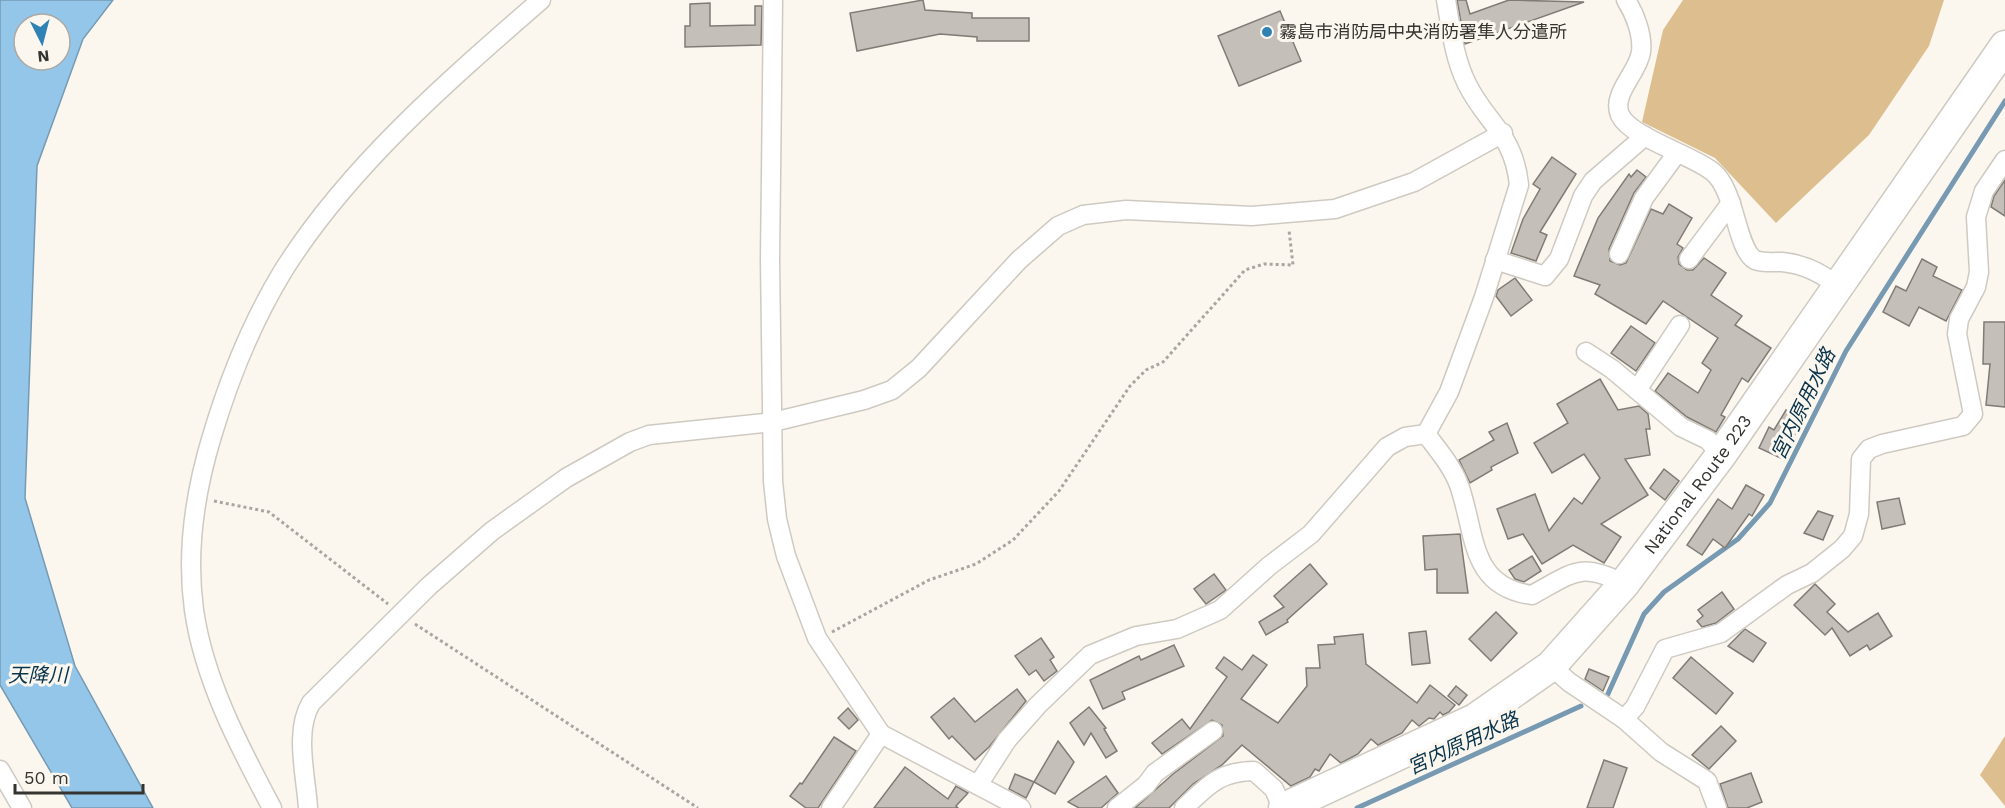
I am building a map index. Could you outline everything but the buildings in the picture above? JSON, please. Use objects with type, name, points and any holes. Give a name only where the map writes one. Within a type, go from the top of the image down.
[{"type":"highway","name":"National Route 223","points":[[1283,808],[1475,719],[1551,666],[1624,584],[1721,455],[2005,46]]},
{"type":"street","points":[[272,808],[231,728],[209,671],[197,627],[192,572],[198,498],[221,405],[256,320],[284,270],[346,188],[384,146],[454,77],[541,0]]},
{"type":"street","points":[[773,0],[770,260],[773,481],[777,519],[789,564],[817,638],[882,734],[1021,808]]},
{"type":"street","points":[[1425,434],[1449,392],[1519,185],[1517,170],[1503,133],[1467,85],[1450,38],[1446,0]]},
{"type":"street","points":[[1626,0],[1633,11],[1641,52],[1634,72],[1620,98],[1619,113],[1623,120],[1645,136],[1713,171],[1726,188],[1747,253],[1757,261],[1797,264],[1824,275],[1839,287]]},
{"type":"street","points":[[308,808],[303,736],[306,713],[323,690],[401,614],[492,531],[566,478],[630,442],[674,431],[773,422],[864,400],[904,382],[1019,260],[1058,226],[1083,214],[1126,210],[1252,216],[1335,209],[1414,182],[1503,133]]},
{"type":"street","points":[[1495,260],[1545,276],[1559,259],[1583,196],[1593,181],[1645,136]]},
{"type":"street","points":[[1618,254],[1644,198],[1677,153]]},
{"type":"street","points":[[1624,719],[1635,707],[1665,648],[1721,633],[1787,585],[1812,573],[1853,536],[1859,514],[1861,459],[1869,449],[1963,426],[1973,414],[1957,334],[1959,319],[1976,287],[1979,272],[1976,217],[1984,191],[2005,160]]},
{"type":"street","points":[[1689,259],[1731,203]]},
{"type":"street","points":[[1637,390],[1680,325]]},
{"type":"street","points":[[1586,352],[1612,369],[1681,427],[1708,440],[1721,455]]},
{"type":"street","points":[[1425,434],[1442,454],[1458,484],[1476,549],[1491,580],[1504,588],[1532,595],[1573,573],[1587,569],[1624,584]]},
{"type":"street","points":[[978,785],[1014,731],[1090,655],[1136,636],[1177,629],[1220,610],[1269,566],[1311,534],[1387,447],[1405,437],[1425,434]]},
{"type":"street","points":[[1551,666],[1569,682],[1624,719],[1661,752],[1707,781],[1717,808]]},
{"type":"street","points":[[1117,808],[1146,785],[1155,773],[1213,731]]},
{"type":"street","points":[[831,808],[882,734]]},
{"type":"street","points":[[0,770],[22,808]]},
{"type":"street","points":[[1184,808],[1203,789],[1232,771],[1254,771],[1274,789],[1283,808]]},
{"type":"path","points":[[817,638],[838,630],[929,580],[976,564],[1013,540],[1059,491],[1130,386],[1146,370],[1163,362],[1245,270],[1264,264],[1293,265],[1287,213]]},
{"type":"path","points":[[198,498],[269,512],[401,614],[698,808]]},
{"type":"shaded area","points":[[1683,0],[1944,0],[1929,46],[1869,135],[1776,223],[1715,158],[1642,122],[1663,30]]},
{"type":"shaded area","points":[[2005,736],[2005,806],[1980,775]]},
{"type":"water","name":"天降川","points":[[0,0],[113,0],[83,39],[72,69],[72,12],[12,12],[12,72],[71,72],[37,166],[25,498],[75,666],[153,808],[72,808],[0,685]]},
{"type":"waterway","name":"宮内原用水路","points":[[1607,696],[1644,614],[1664,592],[1738,539],[1770,503],[1846,351],[2005,101]]},
{"type":"waterway","name":"宮内原用水路","points":[[1357,808],[1581,706]]},
{"type":"place","name":"霧島市消防局中央消防署隼人分遣所","points":[[1267,32]]}]
